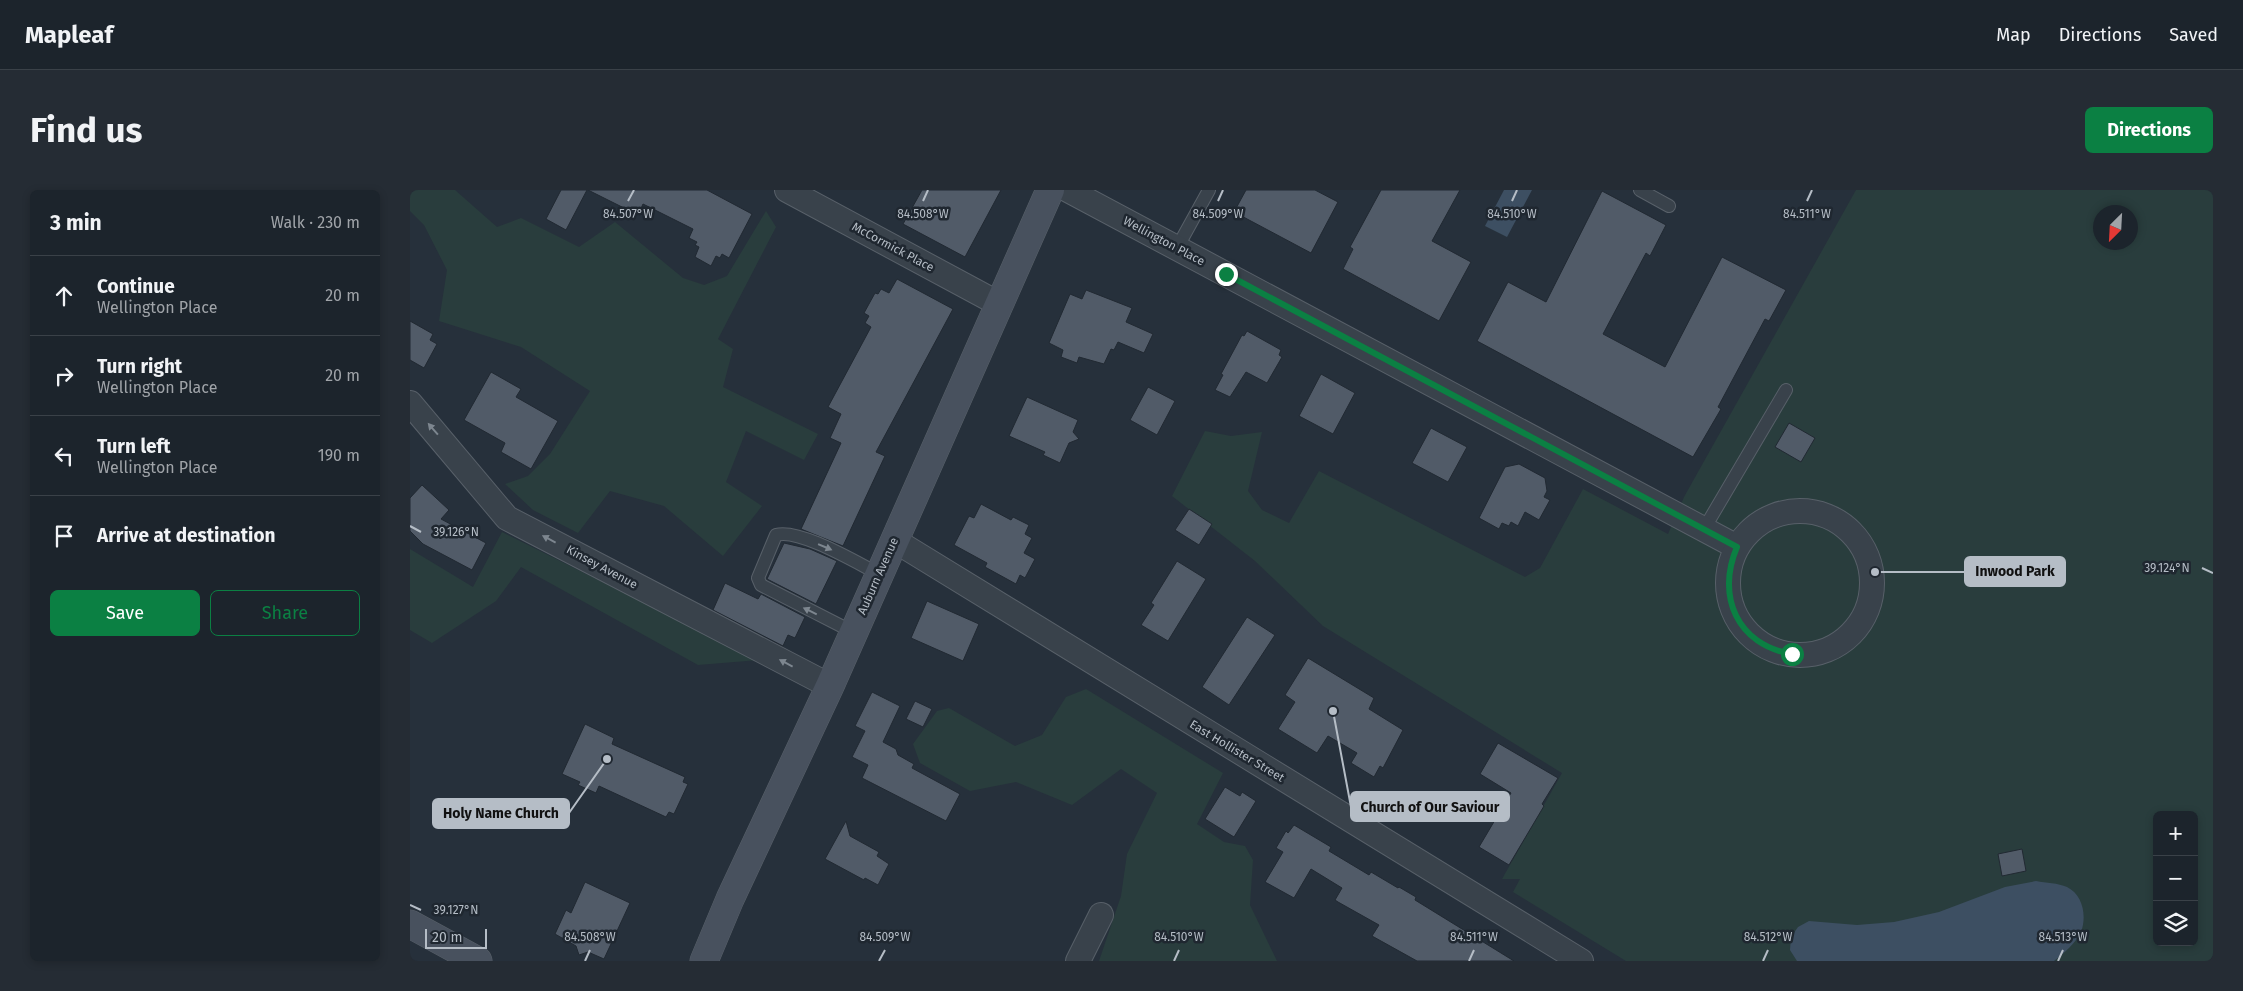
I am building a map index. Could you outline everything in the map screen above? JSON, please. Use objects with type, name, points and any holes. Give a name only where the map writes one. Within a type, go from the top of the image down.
[{"type":"main road","name":"Auburn Avenue","points":[[704,961],[730,899],[830,686],[1050,190]]},
{"type":"main road","points":[[410,924],[478,961]]},
{"type":"street","name":"McCormick Place","points":[[787,190],[999,304]]},
{"type":"street","name":"Wellington Place","points":[[1068,190],[1737,547]]},
{"type":"street","name":"Kinsey Avenue","points":[[410,402],[507,518],[830,686]]},
{"type":"street","points":[[1803,509],[1819,513],[1842,523],[1865,550],[1871,566],[1873,587],[1861,622],[1848,637],[1834,647],[1819,652],[1804,655],[1792,654],[1779,652],[1766,646],[1753,638],[1744,629],[1732,605],[1728,590],[1728,572],[1737,547],[1745,535],[1754,527],[1778,513],[1803,509]]},
{"type":"street","name":"East Hollister Street","points":[[894,540],[1581,961]]},
{"type":"street","points":[[1078,961],[1101,914]]},
{"type":"lane","points":[[1177,248],[1209,190]]},
{"type":"lane","points":[[1640,190],[1669,206]]},
{"type":"lane","points":[[1704,529],[1786,390]]},
{"type":"lane","points":[[853,632],[761,585],[758,578],[771,542],[776,535],[783,532],[802,537],[879,574]]},
{"type":"green space","points":[[410,190],[455,190],[497,227],[521,218],[579,247],[615,222],[683,278],[704,285],[727,276],[766,211],[776,227],[718,339],[733,349],[723,387],[818,434],[804,460],[746,431],[726,482],[762,506],[723,556],[664,506],[610,491],[578,533],[533,510],[505,484],[528,476],[550,454],[590,391],[521,347],[439,321],[447,270],[424,225],[410,211]]},
{"type":"green space","points":[[1856,190],[2213,190],[2213,961],[1626,961],[1513,892],[1520,879],[1502,879],[1562,773],[1323,626],[1255,561],[1172,496],[1205,431],[1231,436],[1262,432],[1248,491],[1262,510],[1289,523],[1319,471],[1525,577],[1540,568],[1583,489],[1668,534],[1684,497]]},
{"type":"green space","points":[[502,532],[759,660],[698,665],[521,567],[496,601],[432,643],[410,630],[410,549],[473,587]]},
{"type":"green space","points":[[1086,689],[1223,773],[1197,824],[1224,842],[1245,846],[1253,860],[1250,905],[1277,961],[1099,961],[1121,896],[1127,854],[1157,793],[1121,769],[1072,805],[1016,782],[970,791],[920,763],[913,744],[937,711],[949,708],[1015,746],[1042,735],[1066,697]]},
{"type":"water","points":[[1504,190],[1532,190],[1507,237],[1485,226]]},
{"type":"water","points":[[2036,881],[2067,887],[2077,895],[2082,906],[2084,919],[2079,936],[2054,961],[1797,961],[1790,950],[1791,937],[1798,927],[1809,921],[1857,925],[1894,922],[1939,912],[2005,887]]},
{"type":"building","points":[[561,190],[587,190],[566,230],[546,219]]},
{"type":"building","points":[[588,190],[707,190],[752,214],[729,258],[722,254],[720,258],[716,256],[711,266],[695,257],[699,247],[695,245],[697,242],[689,238],[693,229],[643,204],[638,215]]},
{"type":"building","points":[[922,190],[1001,190],[965,257],[903,224]]},
{"type":"building","points":[[1246,190],[1315,190],[1338,202],[1311,253],[1234,212]]},
{"type":"building","points":[[1381,190],[1460,190],[1432,241],[1471,262],[1439,321],[1343,269],[1353,249],[1350,247]]},
{"type":"building","points":[[1602,191],[1666,225],[1650,256],[1646,253],[1603,334],[1665,367],[1722,257],[1786,290],[1769,321],[1765,319],[1718,407],[1721,409],[1693,457],[1477,341],[1508,282],[1546,302]]},
{"type":"building","points":[[897,279],[953,309],[876,452],[885,456],[843,546],[801,529],[841,443],[830,438],[841,414],[828,407],[871,327],[865,323],[869,316],[864,313],[875,293],[878,294],[881,289],[889,293]]},
{"type":"building","points":[[1086,290],[1132,308],[1126,322],[1153,334],[1144,353],[1118,342],[1114,350],[1111,349],[1104,364],[1079,357],[1077,363],[1061,357],[1063,350],[1049,343],[1070,294],[1082,299]]},
{"type":"building","points":[[410,321],[433,334],[430,340],[437,344],[424,368],[410,360]]},
{"type":"building","points":[[1247,331],[1281,350],[1279,355],[1282,357],[1267,383],[1246,372],[1230,397],[1215,390],[1223,375],[1221,374],[1242,335],[1244,336]]},
{"type":"building","points":[[491,372],[521,389],[516,397],[558,421],[531,469],[501,452],[505,443],[464,420]]},
{"type":"building","points":[[1321,374],[1355,393],[1333,434],[1299,416]]},
{"type":"building","points":[[1148,387],[1175,401],[1157,435],[1130,420]]},
{"type":"building","points":[[1027,397],[1078,420],[1073,432],[1079,439],[1069,443],[1060,463],[1043,455],[1045,452],[1009,436]]},
{"type":"building","points":[[1789,423],[1815,438],[1801,462],[1775,447]]},
{"type":"building","points":[[1431,428],[1467,447],[1448,482],[1412,463]]},
{"type":"building","points":[[1519,464],[1545,478],[1547,491],[1544,497],[1550,500],[1539,520],[1525,512],[1518,526],[1511,522],[1509,526],[1502,523],[1499,529],[1479,518],[1505,467]]},
{"type":"building","points":[[422,485],[449,510],[441,519],[486,543],[472,570],[423,544],[410,531],[410,498]]},
{"type":"building","points":[[981,504],[1011,520],[1013,517],[1029,525],[1025,534],[1032,538],[1024,553],[1035,559],[1025,578],[1020,575],[1016,584],[985,567],[987,563],[954,545],[969,516],[974,518]]},
{"type":"building","points":[[1189,509],[1212,524],[1199,545],[1175,530]]},
{"type":"building","points":[[784,543],[810,549],[837,561],[816,604],[767,579]]},
{"type":"building","points":[[1177,561],[1206,579],[1168,641],[1141,625],[1154,605],[1151,603]]},
{"type":"building","points":[[725,583],[758,599],[761,594],[805,617],[795,638],[788,635],[783,646],[713,610]]},
{"type":"building","points":[[927,601],[979,624],[963,661],[911,638]]},
{"type":"building","points":[[1247,617],[1275,635],[1229,705],[1202,687]]},
{"type":"building","points":[[1308,658],[1374,698],[1369,709],[1403,730],[1383,768],[1380,766],[1374,777],[1351,763],[1357,753],[1328,736],[1317,753],[1278,729],[1295,702],[1285,695]]},
{"type":"building","points":[[872,692],[900,706],[883,742],[896,749],[898,755],[914,764],[912,768],[960,794],[946,821],[862,778],[868,765],[852,757],[865,731],[855,726]]},
{"type":"building","points":[[915,701],[932,709],[923,727],[906,719]]},
{"type":"building","points":[[585,724],[614,738],[612,744],[685,777],[683,782],[688,784],[674,814],[669,812],[666,817],[599,786],[596,793],[578,785],[580,782],[562,774]]},
{"type":"building","points":[[1498,743],[1558,778],[1542,804],[1544,806],[1509,865],[1479,847],[1511,793],[1480,774]]},
{"type":"building","points":[[1225,787],[1240,796],[1242,792],[1256,801],[1234,837],[1205,819]]},
{"type":"building","points":[[846,821],[850,836],[879,852],[877,856],[889,864],[878,885],[865,878],[864,880],[825,859]]},
{"type":"building","points":[[1294,825],[1331,847],[1329,851],[1369,875],[1371,872],[1416,897],[1415,900],[1514,961],[1417,961],[1372,936],[1379,925],[1335,900],[1342,888],[1311,869],[1294,898],[1265,882],[1283,852],[1276,848],[1286,831],[1288,833]]},
{"type":"building","points":[[2022,849],[2026,871],[2002,876],[1998,854]]},
{"type":"building","points":[[585,882],[630,903],[604,959],[588,952],[579,955],[576,946],[555,934],[566,910],[571,913]]},
{"type":"place","name":"Inwood Park","points":[[1875,572]]},
{"type":"place","name":"Church of Our Saviour","points":[[1333,711]]},
{"type":"place","name":"Holy Name Church","points":[[607,759]]},
{"type":"route","points":[[1226,274],[1737,547],[1728,572],[1728,590],[1737,618],[1753,638],[1779,652],[1792,654]]}]
